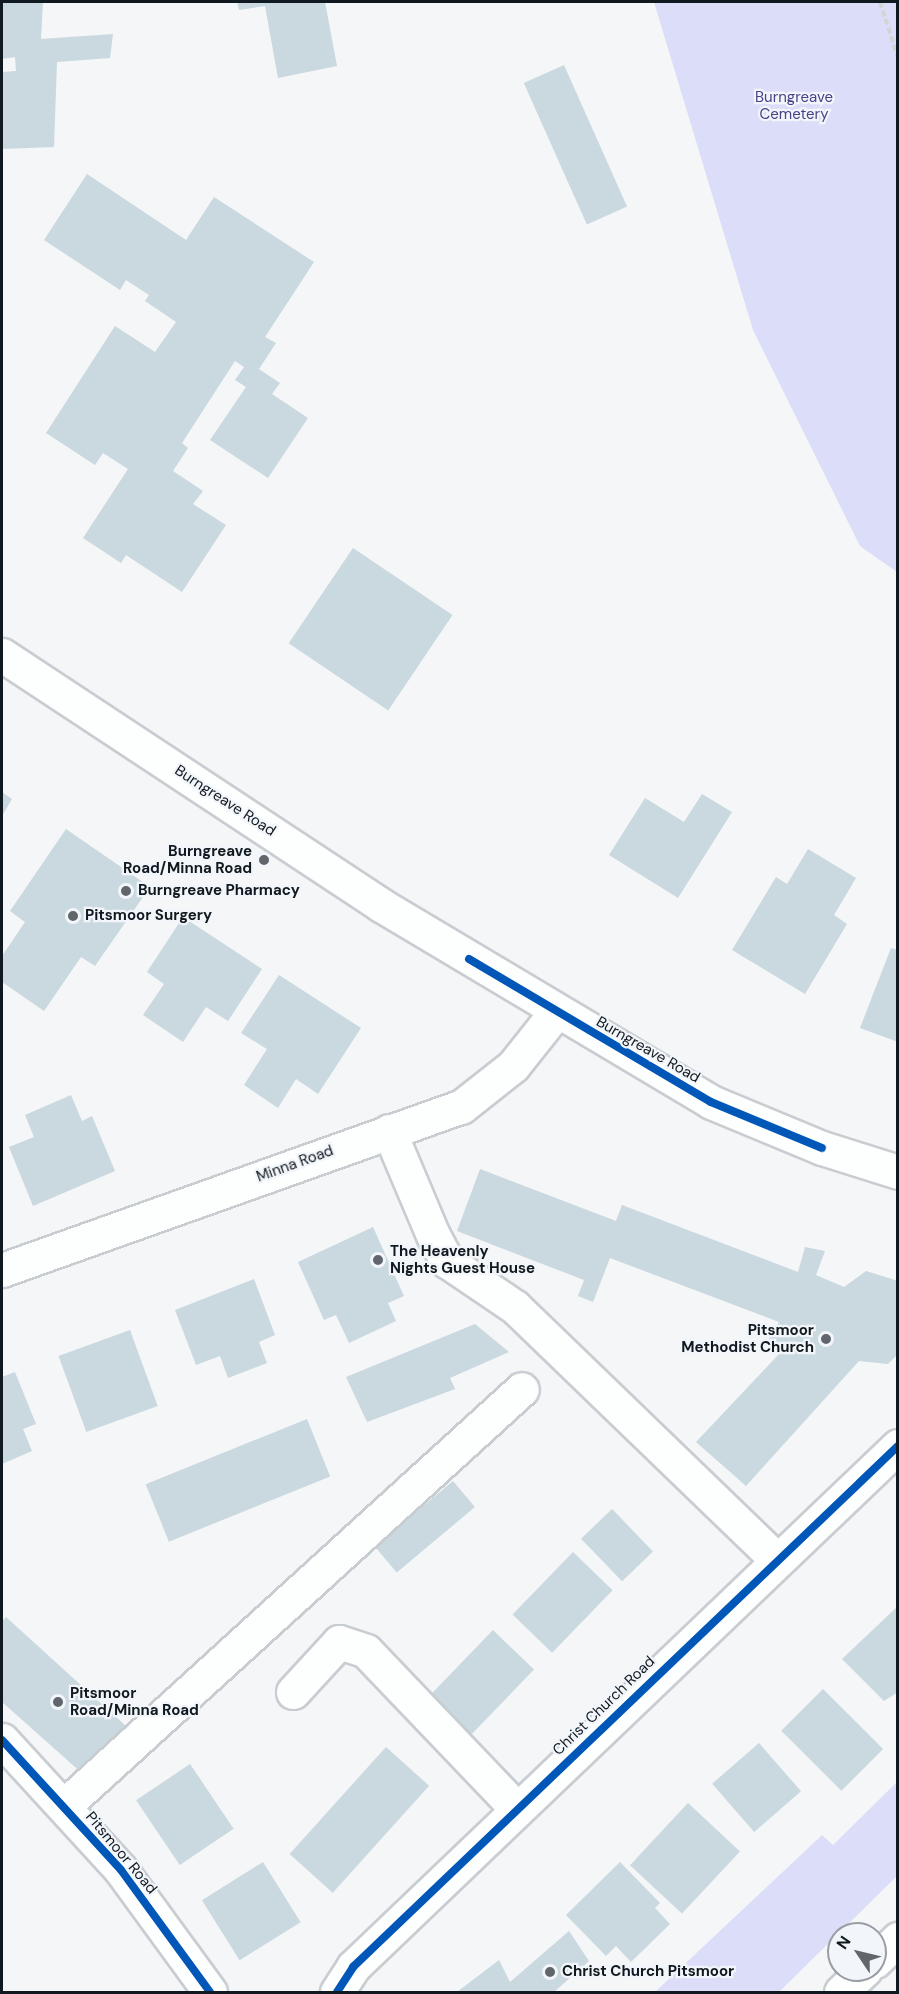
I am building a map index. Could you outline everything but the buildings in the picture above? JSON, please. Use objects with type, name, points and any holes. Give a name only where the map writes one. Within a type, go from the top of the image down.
[{"type":"main road","name":"Burngreave Road","points":[[2,656],[381,905],[556,1012],[711,1102],[822,1148],[897,1172]]},
{"type":"main road","name":"Minna Road","points":[[2,1270],[460,1107],[513,1066],[556,1012]]},
{"type":"main road","points":[[389,1131],[433,1235],[447,1261],[515,1307],[776,1559]]},
{"type":"main road","points":[[64,1806],[522,1389]]},
{"type":"main road","name":"Christ Church Road","points":[[337,1992],[353,1967],[776,1559],[897,1446]]},
{"type":"main road","points":[[293,1692],[339,1642],[366,1651],[517,1809]]},
{"type":"main road","name":"Pitsmoor Road","points":[[2,1740],[122,1870],[210,1992]]},
{"type":"path","points":[[880,2],[897,58]]},
{"type":"green space","name":"Burngreave Cemetery","points":[[654,2],[897,2],[897,572],[860,546],[753,330]]},
{"type":"green space","points":[[897,1782],[897,1876],[850,1922],[827,1922],[827,1945],[779,1992],[655,1992],[822,1835],[833,1845]]},
{"type":"cycle path","points":[[469,959],[711,1102],[822,1148]]},
{"type":"cycle path","points":[[337,1992],[353,1967],[898,1446]]},
{"type":"cycle path","points":[[2,1740],[121,1870],[210,1992]]},
{"type":"place","name":"Burngreave Road/Minna Road","points":[[264,860]]},
{"type":"place","name":"Burngreave Pharmacy","points":[[126,891]]},
{"type":"place","name":"Pitsmoor Surgery","points":[[73,916]]},
{"type":"place","name":"The Heavenly Nights Guest House","points":[[378,1260]]},
{"type":"place","name":"Pitsmoor Methodist Church","points":[[826,1339]]},
{"type":"place","name":"Pitsmoor Road/Minna Road","points":[[58,1702]]},
{"type":"place","name":"Christ Church Pitsmoor","points":[[550,1972]]}]
